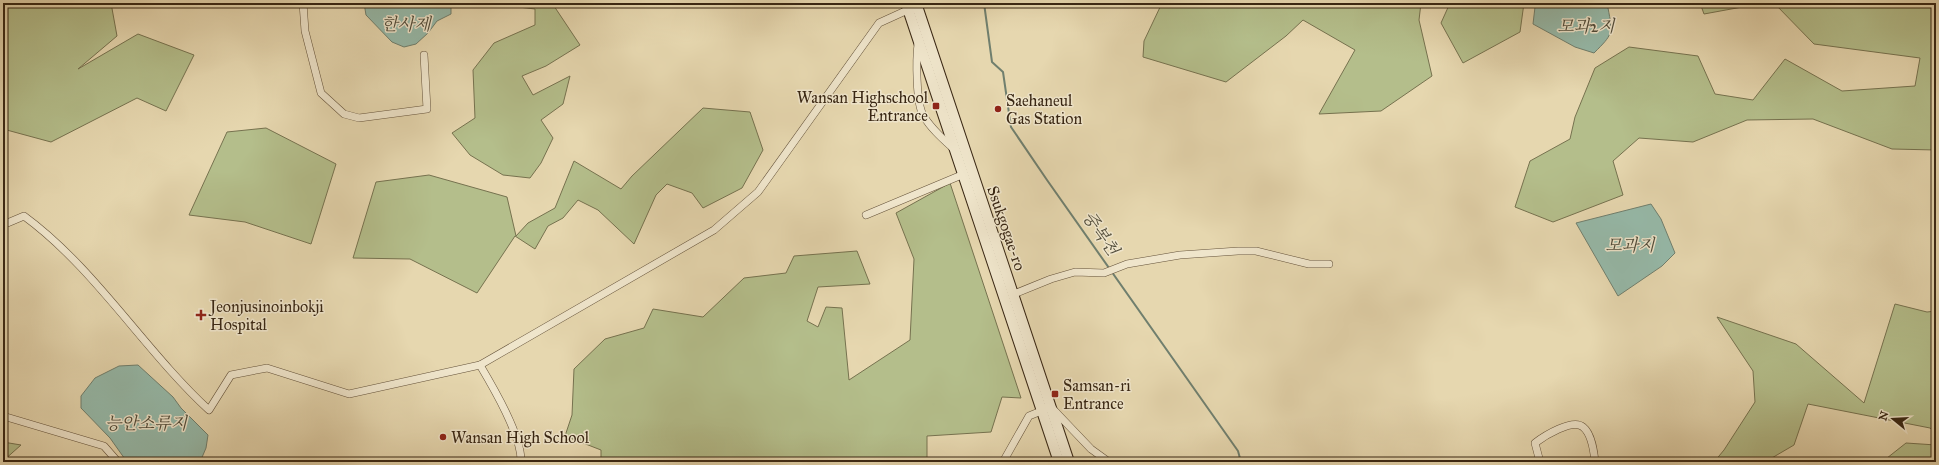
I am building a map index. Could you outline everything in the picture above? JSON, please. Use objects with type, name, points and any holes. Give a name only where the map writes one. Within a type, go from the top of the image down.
[{"type":"street","points":[[303,3],[304,30],[321,93],[344,114],[358,118],[427,109],[424,55]]},
{"type":"street","points":[[5,224],[24,216],[48,233],[115,306],[185,388],[209,410],[231,375],[267,368],[349,394],[480,365],[714,230],[758,192],[879,23],[912,6]]},
{"type":"street","name":"Ssukgogae-ro","points":[[912,6],[919,39],[956,151],[1047,408],[1069,462]]},
{"type":"street","name":"Ssukgogae-ro","points":[[912,6],[1014,294],[1047,408],[1059,462]]},
{"type":"street","points":[[919,39],[917,52],[918,90],[922,114],[937,133],[956,151]]},
{"type":"street","points":[[866,215],[964,174]]},
{"type":"street","points":[[1014,294],[1051,279],[1076,272],[1104,273],[1127,264],[1180,255],[1238,251],[1256,252],[1309,264],[1329,264]]},
{"type":"street","points":[[480,365],[502,402],[522,456],[521,462]]},
{"type":"street","points":[[1003,462],[1029,416],[1047,408],[1091,448],[1109,462]]},
{"type":"street","points":[[3,416],[104,446],[118,462]]},
{"type":"street","points":[[1540,462],[1535,443],[1566,426],[1576,424],[1584,426],[1590,437],[1594,462]]},
{"type":"green space","points":[[3,3],[111,3],[117,36],[78,69],[138,34],[194,55],[166,111],[137,98],[51,142],[3,129]]},
{"type":"green space","points":[[503,3],[552,3],[580,45],[546,66],[522,76],[533,95],[570,76],[563,104],[541,120],[553,138],[541,163],[530,178],[503,175],[470,155],[452,133],[475,118],[473,70],[494,43],[535,25],[535,9],[502,5]]},
{"type":"green space","points":[[1162,3],[1421,3],[1419,20],[1432,76],[1381,111],[1319,114],[1355,50],[1303,20],[1286,36],[1226,82],[1143,57],[1144,41]]},
{"type":"green space","points":[[1450,3],[1524,3],[1520,32],[1463,63],[1441,23]]},
{"type":"green space","points":[[1700,3],[1764,3],[1704,14]]},
{"type":"green space","points":[[1774,3],[1936,3],[1936,150],[1892,149],[1813,119],[1747,120],[1693,142],[1639,138],[1613,161],[1623,195],[1553,222],[1515,207],[1530,161],[1570,139],[1575,117],[1595,68],[1629,47],[1698,56],[1715,94],[1753,100],[1785,59],[1842,91],[1915,86],[1920,58],[1814,44]]},
{"type":"green space","points":[[703,108],[750,112],[763,150],[742,188],[703,208],[692,193],[667,184],[656,195],[634,244],[598,210],[578,200],[563,218],[548,226],[535,249],[515,236],[477,293],[410,259],[353,258],[376,182],[429,175],[507,197],[516,236],[528,223],[555,208],[574,161],[621,189],[632,176]]},
{"type":"green space","points":[[266,128],[336,164],[311,244],[245,222],[189,215],[227,132]]},
{"type":"green space","points":[[950,183],[1021,398],[1002,397],[991,432],[927,436],[927,462],[868,462],[867,460],[867,462],[601,462],[601,450],[565,436],[572,415],[574,369],[605,339],[644,328],[653,309],[703,317],[744,278],[786,273],[794,256],[857,251],[870,284],[818,287],[807,321],[818,327],[826,307],[842,308],[849,380],[910,340],[914,259],[896,213]]},
{"type":"green space","points":[[1895,304],[1927,312],[1936,311],[1936,433],[1930,428],[1808,404],[1794,445],[1765,462],[1714,462],[1724,450],[1755,402],[1753,371],[1717,317],[1796,344],[1864,403]]},
{"type":"green space","points":[[3,442],[21,445],[3,461]]},
{"type":"green space","points":[[1906,443],[1936,445],[1936,462],[1882,462]]},
{"type":"water","name":"한사제","points":[[364,3],[448,3],[451,6],[451,14],[437,21],[428,33],[416,44],[404,47],[392,42],[366,15]]},
{"type":"water","name":"모과2지","points":[[1546,3],[1600,3],[1608,8],[1611,29],[1605,42],[1594,53],[1575,47],[1533,24],[1535,7]]},
{"type":"water","name":"모과지","points":[[1651,204],[1661,219],[1675,253],[1662,266],[1618,296],[1576,223]]},
{"type":"water","name":"능안소류지","points":[[138,365],[173,397],[181,408],[208,435],[206,448],[200,462],[127,462],[110,438],[81,408],[81,396],[95,378],[119,366]]},
{"type":"waterway","name":"중복천","points":[[984,3],[992,62],[1003,72],[1011,127],[1238,451],[1241,462]]},
{"type":"place","name":"Wansan Highschool Entrance","points":[[936,106]]},
{"type":"place","name":"Saehaneul Gas Station","points":[[998,109]]},
{"type":"place","name":"Jeonjusinoinbokji Hospital","points":[[201,315]]},
{"type":"place","name":"Samsan-ri Entrance","points":[[1055,394]]},
{"type":"place","name":"Wansan High School","points":[[443,437]]}]
